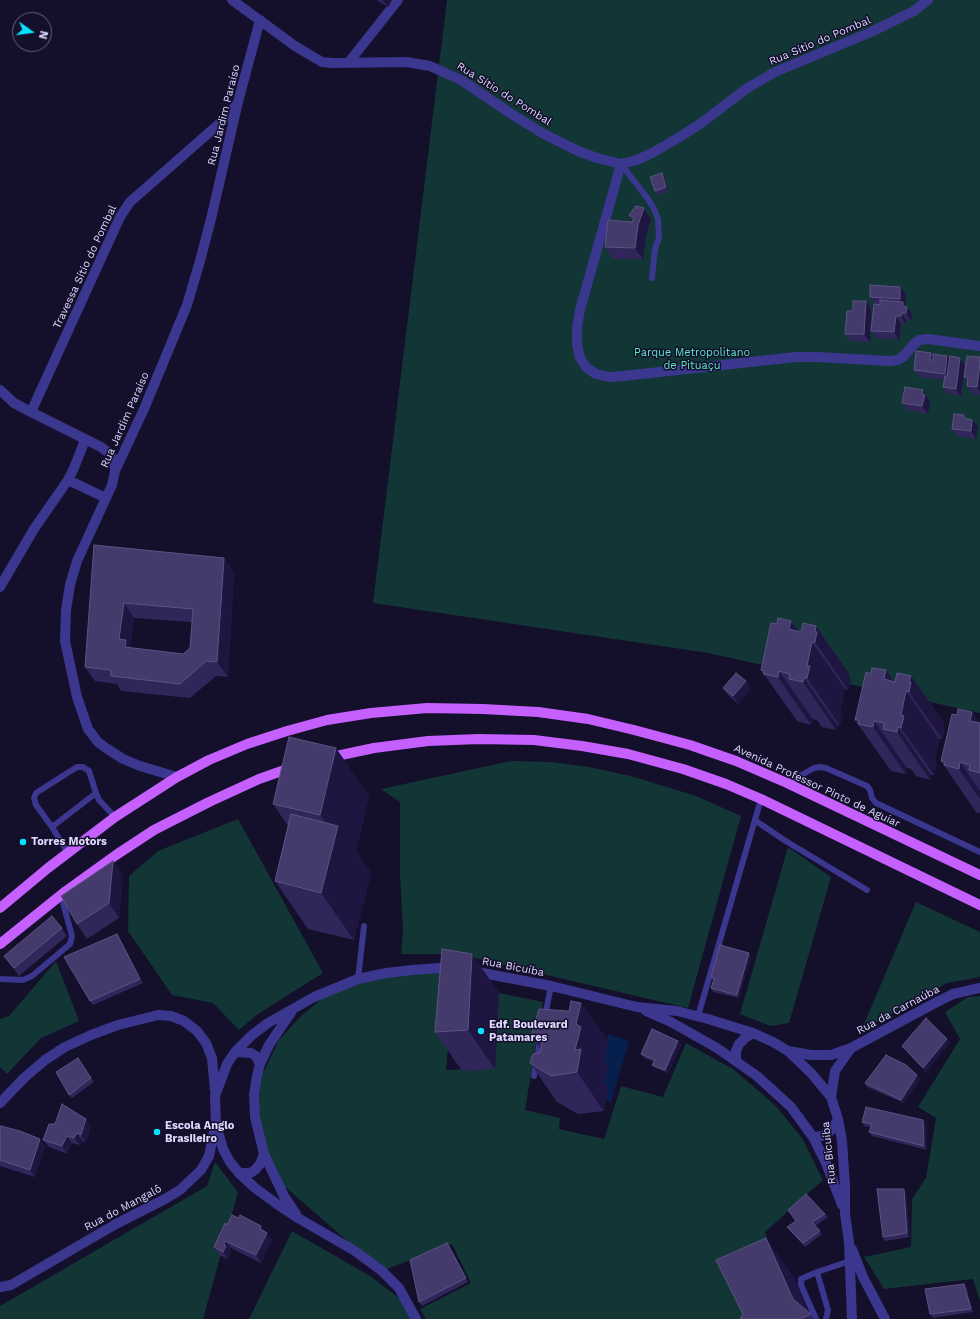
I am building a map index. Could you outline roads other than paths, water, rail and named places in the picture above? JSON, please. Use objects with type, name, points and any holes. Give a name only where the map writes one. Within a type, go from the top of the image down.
[{"type":"main road","name":"Avenida Professor Pinto de Aguiar","points":[[0,908],[115,817],[177,777],[209,760],[247,744],[327,720],[371,713],[427,708],[538,712],[588,719],[690,745],[736,760],[980,875]]},
{"type":"main road","points":[[321,759],[374,748],[428,741],[479,739],[534,740],[628,754],[683,769],[726,784],[761,799],[980,905]]},
{"type":"main road","points":[[0,944],[61,895],[116,855],[154,830],[258,779],[306,763]]},
{"type":"street","name":"Rua Sítio do Pombal","points":[[232,0],[294,46],[322,62],[406,62],[430,66],[461,80],[512,115],[544,134],[578,151],[597,158],[621,164],[637,160],[678,138],[700,124],[746,89],[775,72],[877,29],[914,11],[928,0]]},
{"type":"street","points":[[349,62],[398,0]]},
{"type":"street","name":"Rua Jardim Paraíso","points":[[177,777],[140,766],[123,759],[98,742],[88,729],[77,697],[65,641],[66,610],[70,585],[77,561],[112,485],[115,471],[144,409],[186,305],[212,219],[238,102],[260,20]]},
{"type":"street","name":"Travessa Sítio do Pombal","points":[[31,412],[117,224],[130,202],[220,123],[238,102]]},
{"type":"street","points":[[621,164],[576,327],[580,358],[587,368],[596,374],[609,377],[623,376],[796,357],[889,361],[898,360],[904,356],[914,344],[920,340],[980,346]]},
{"type":"street","points":[[0,390],[14,403],[101,447],[109,453],[114,460],[115,471]]},
{"type":"street","points":[[0,587],[34,529],[68,480],[85,440]]},
{"type":"street","points":[[68,480],[106,498]]},
{"type":"street","name":"Rua Bicuíba","points":[[416,1319],[399,1288],[382,1271],[355,1251],[298,1218],[255,1188],[239,1174],[226,1156],[216,1126],[215,1096],[227,1064],[235,1052],[268,1023],[294,1008],[331,989],[358,979],[386,973],[440,968],[465,970],[551,986],[637,1007],[677,1011],[698,1016],[753,1033],[788,1051],[812,1074],[831,1097],[838,1119],[842,1141],[845,1214],[849,1242],[852,1319]]},
{"type":"street","name":"Rua da Carnaúba","points":[[788,1051],[823,1056],[831,1055],[851,1048],[953,994],[980,988]]},
{"type":"street","name":"Rua Bicuíba","points":[[637,1007],[702,1038],[757,1076],[791,1107],[813,1137],[826,1163],[845,1214]]},
{"type":"street","name":"Rua Bicuíba","points":[[294,1008],[278,1030],[260,1064],[254,1096],[255,1117],[264,1154],[284,1196],[298,1218]]},
{"type":"street","points":[[0,1103],[24,1078],[45,1060],[65,1047],[118,1025],[158,1015],[171,1016],[184,1021],[197,1030],[206,1043],[212,1058],[215,1096]]},
{"type":"street","points":[[736,1061],[736,1051],[739,1044],[753,1033]]},
{"type":"street","name":"Rua da Carnaúba","points":[[831,1097],[835,1071],[851,1048]]},
{"type":"street","points":[[235,1052],[251,1052],[256,1056],[260,1064]]},
{"type":"street","points":[[813,1137],[823,1136],[829,1132],[834,1127],[838,1119]]},
{"type":"street","name":"Rua do Mangalô","points":[[0,1293],[11,1285],[110,1228],[180,1190],[201,1170],[209,1156],[216,1126]]},
{"type":"street","points":[[239,1174],[250,1173],[256,1170],[264,1154]]},
{"type":"street","name":"Rua Bicuíba","points":[[849,1242],[863,1277],[885,1319]]},
{"type":"street","name":"Rua do Mangalô","points":[[0,1287],[11,1285]]},
{"type":"lane","points":[[621,164],[648,199],[658,219],[659,238],[654,249],[652,278]]},
{"type":"lane","points":[[68,853],[36,805],[34,798],[36,793],[77,767],[83,767],[89,771],[99,800],[115,817]]},
{"type":"lane","points":[[787,783],[814,768],[826,768],[866,786],[870,790],[872,798],[876,802],[980,852]]},
{"type":"lane","points":[[52,828],[96,793]]},
{"type":"lane","points":[[698,1016],[756,821],[761,799]]},
{"type":"lane","points":[[756,821],[784,840],[867,890]]},
{"type":"lane","points":[[0,979],[16,981],[23,980],[70,944],[72,936],[61,895]]},
{"type":"lane","points":[[358,979],[364,926]]},
{"type":"lane","points":[[544,1024],[551,986]]},
{"type":"lane","points":[[534,1076],[542,1031]]},
{"type":"lane","points":[[816,1319],[801,1281],[802,1279],[850,1260]]},
{"type":"lane","points":[[817,1272],[828,1310],[826,1319]]},
{"type":"water","points":[[608,1034],[629,1041],[611,1102],[596,1096]]},
{"type":"place","name":"Torres Motors","points":[[23,842]]},
{"type":"place","name":"Edf. Boulevard Patamares","points":[[481,1031]]},
{"type":"place","name":"Escola Anglo Brasileiro","points":[[157,1132]]},
{"type":"park label","name":"Parque Metropolitano de Pituaçu","points":[[692,359]]}]
